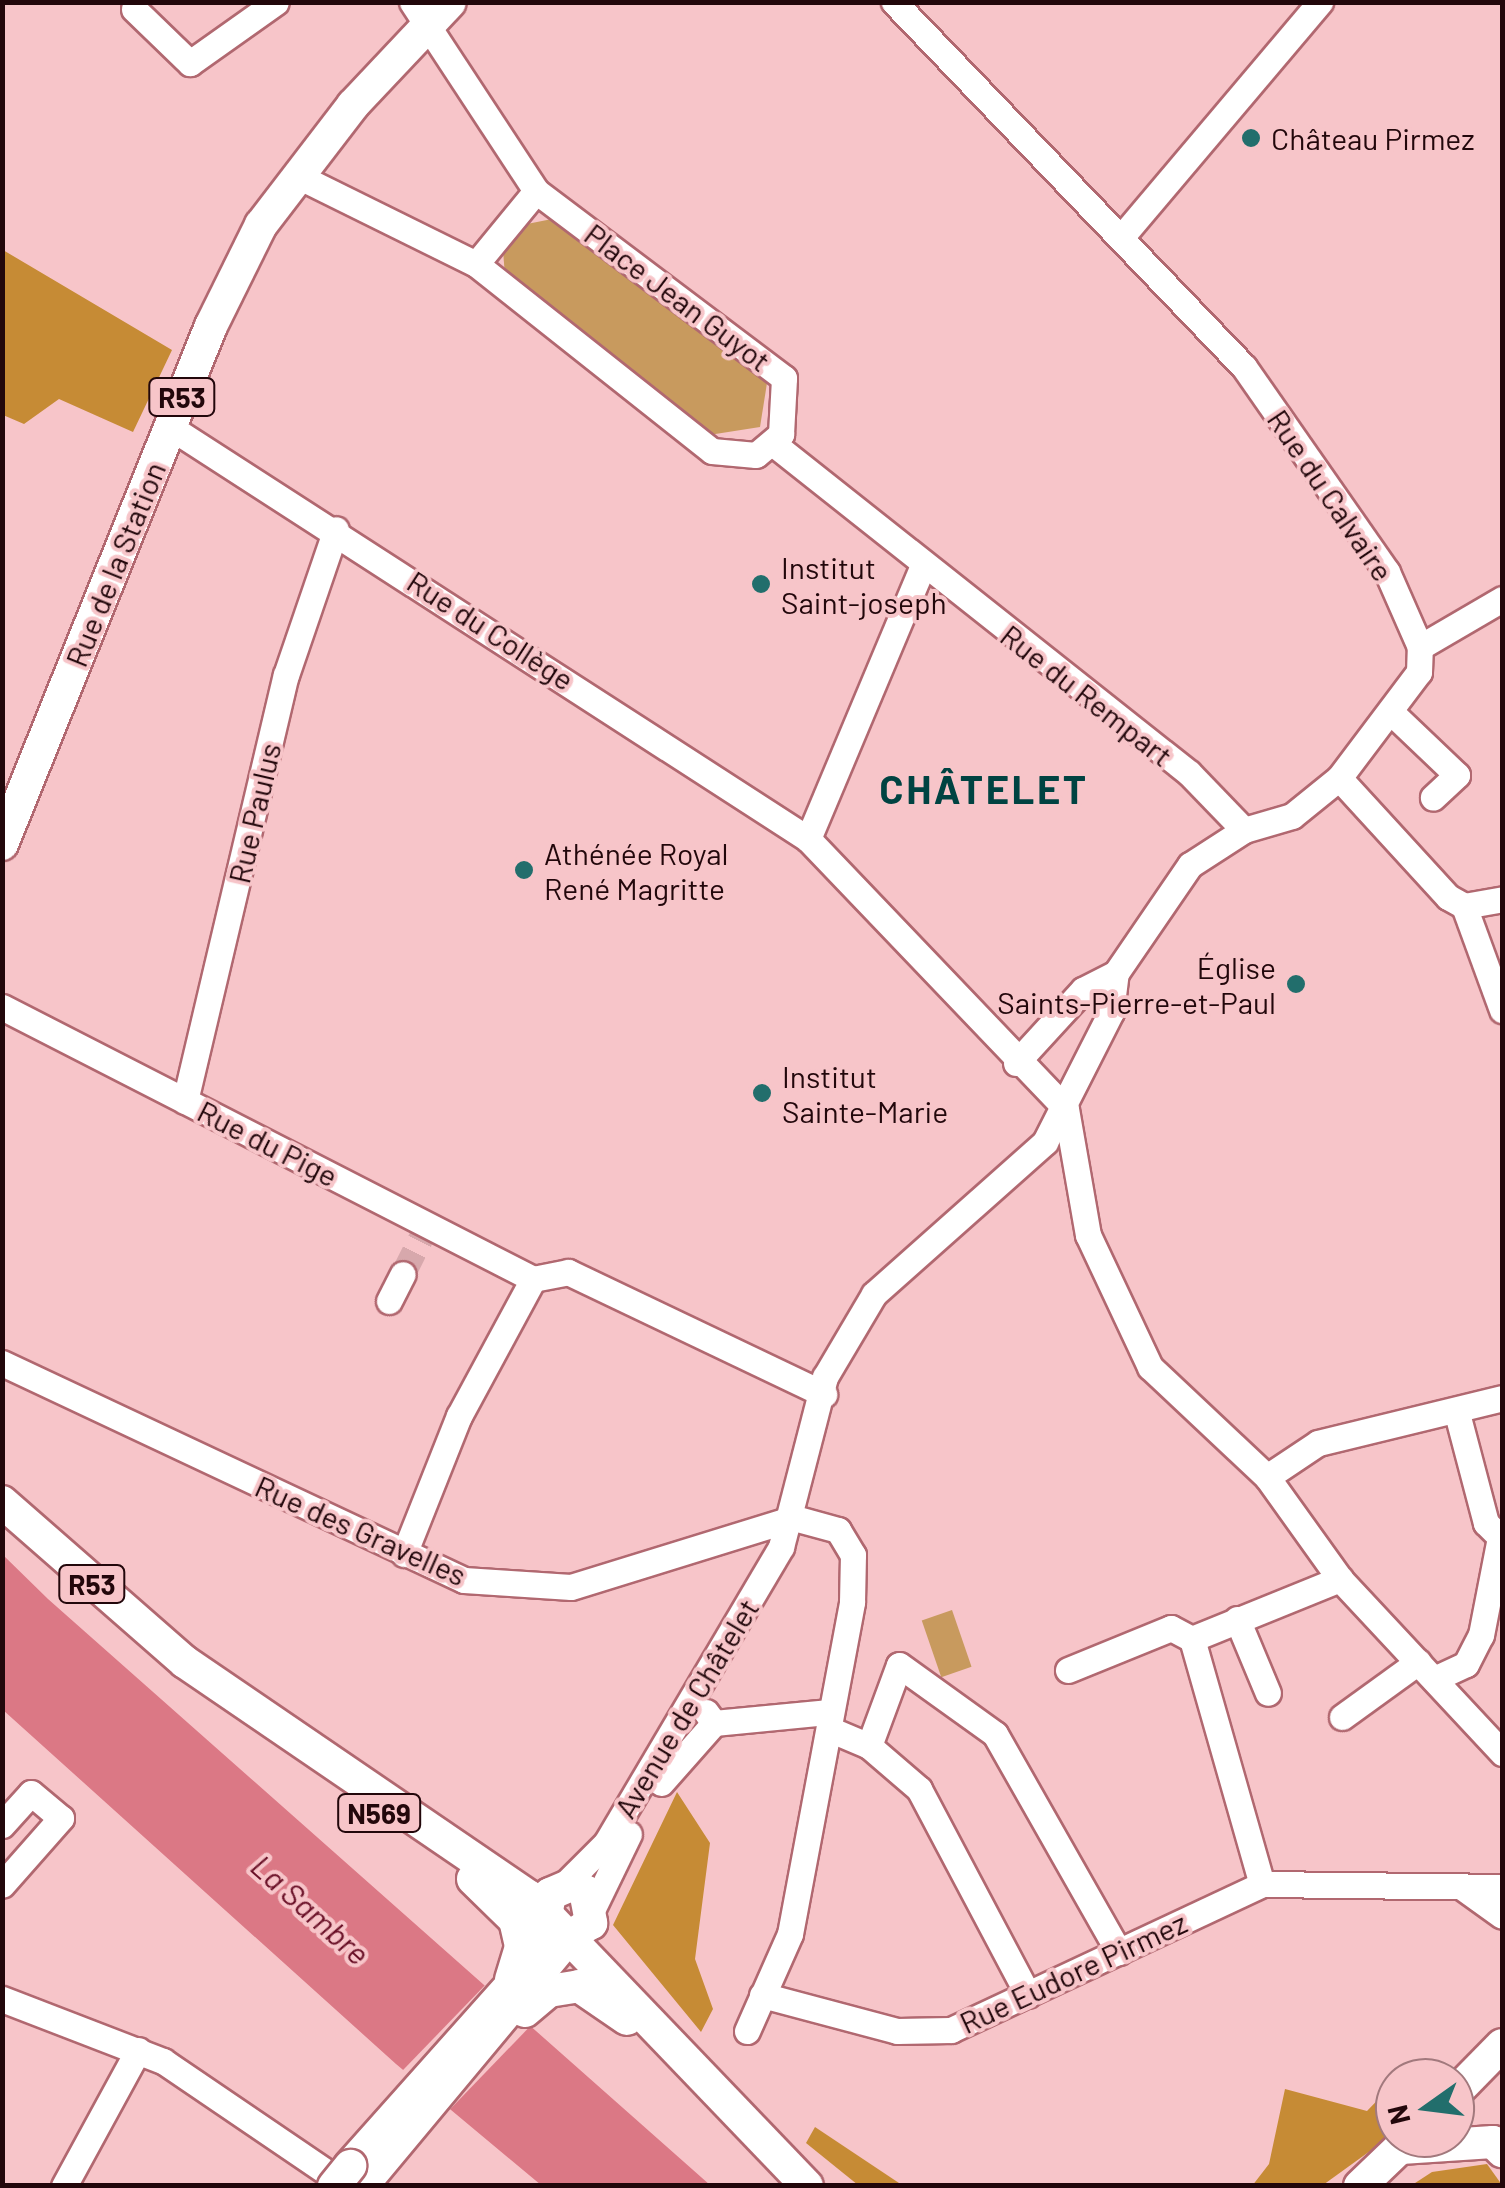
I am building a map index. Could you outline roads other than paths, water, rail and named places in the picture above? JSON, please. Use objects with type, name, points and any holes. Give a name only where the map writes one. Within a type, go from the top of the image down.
[{"type":"main road","name":"Rue de la Station","points":[[2,844],[170,427],[253,242],[298,176],[430,10]]},
{"type":"main road","name":"R53","points":[[2,1502],[184,1662],[530,1897],[576,1918],[708,2085],[808,2186]]},
{"type":"main road","name":"N569","points":[[184,1662],[504,1904],[521,1946],[520,1998],[564,1987],[591,1990],[708,2085]]},
{"type":"main road","name":"Avenue de Châtelet","points":[[418,2108],[493,2038],[520,1998],[546,1939],[576,1918],[585,1891],[563,1886]]},
{"type":"main road","name":"Avenue de Châtelet","points":[[352,2180],[520,1998]]},
{"type":"main road","points":[[1475,2073],[1502,2045]]},
{"type":"main road","points":[[1475,2142],[1493,2142],[1502,2150]]},
{"type":"main road","points":[[1360,2186],[1390,2158]]},
{"type":"street","points":[[134,9],[190,63],[276,2]]},
{"type":"street","name":"Rue du Calvaire","points":[[894,2],[1092,206],[1124,234],[1336,489],[1420,647]]},
{"type":"street","points":[[1124,234],[1320,2]]},
{"type":"street","name":"Place Jean Guyot","points":[[430,10],[536,191],[784,378],[788,420],[775,445]]},
{"type":"street","points":[[298,176],[476,264],[712,451],[743,457],[775,445]]},
{"type":"street","points":[[476,264],[536,191]]},
{"type":"street","name":"Rue du Collège","points":[[170,427],[336,529],[808,839],[1016,1062],[1066,1109]]},
{"type":"street","name":"Rue du Rempart","points":[[775,445],[922,568],[1189,773],[1244,830]]},
{"type":"street","name":"Rue Paulus","points":[[185,1101],[286,675],[336,529]]},
{"type":"street","points":[[808,839],[922,568]]},
{"type":"street","points":[[1016,1062],[1083,990],[1116,973],[1190,865],[1244,830],[1292,816],[1338,778],[1394,714],[1419,672],[1420,647],[1502,599]]},
{"type":"street","points":[[1394,714],[1457,775],[1432,798]]},
{"type":"street","points":[[1338,778],[1464,906],[1502,1010]]},
{"type":"street","points":[[1464,906],[1502,899]]},
{"type":"street","name":"Avenue de Châtelet","points":[[563,1886],[606,1843],[695,1696],[794,1518],[824,1394],[874,1294],[1045,1142],[1066,1109],[1112,1012],[1116,973]]},
{"type":"street","name":"Rue du Pige","points":[[2,1007],[426,1230],[532,1279]]},
{"type":"street","points":[[1066,1109],[1088,1235],[1150,1368],[1267,1477],[1340,1578],[1502,1753]]},
{"type":"street","points":[[404,1554],[459,1416],[532,1279],[568,1272],[824,1394]]},
{"type":"street","points":[[389,1301],[402,1274]]},
{"type":"street","name":"Rue des Gravelles","points":[[2,1363],[464,1580],[571,1587],[794,1518]]},
{"type":"street","points":[[1267,1477],[1318,1443],[1457,1413],[1502,1398]]},
{"type":"street","points":[[1342,1717],[1426,1670],[1466,1664],[1482,1636],[1500,1537],[1486,1523],[1457,1413]]},
{"type":"street","points":[[748,2032],[790,1934],[829,1720],[853,1555],[838,1530],[794,1518]]},
{"type":"street","points":[[1192,1640],[1340,1578]]},
{"type":"street","points":[[1237,1619],[1268,1693]]},
{"type":"street","points":[[1068,1670],[1172,1628],[1192,1640],[1262,1884],[1502,1887]]},
{"type":"street","points":[[868,1746],[899,1665],[995,1734],[1119,1952]]},
{"type":"street","points":[[695,1696],[714,1724],[829,1720],[909,1778],[946,1830],[1028,1995]]},
{"type":"street","name":"Avenue de Châtelet","points":[[576,1918],[677,1756],[714,1724]]},
{"type":"street","points":[[2,1824],[32,1793],[61,1818],[2,1885]]},
{"type":"street","name":"Rue Eudore Pirmez","points":[[762,1995],[897,2031],[950,2030],[1262,1884]]},
{"type":"street","points":[[1462,1887],[1502,1916]]},
{"type":"street","points":[[2,1999],[138,2050],[352,2180]]},
{"type":"street","points":[[64,2186],[138,2050]]},
{"type":"water","name":"La Sambre","points":[[2,1554],[710,2185],[541,2185],[396,2064],[3,1710]]},
{"type":"tunnel","points":[[403,1274],[423,1234]]},
{"type":"place","name":"Château Pirmez","points":[[1251,138]]},
{"type":"place","name":"Institut Saint-joseph","points":[[761,584]]},
{"type":"place","name":"Athénée Royal René Magritte","points":[[524,870]]},
{"type":"place","name":"Église Saints-Pierre-et-Paul","points":[[1296,984]]},
{"type":"place","name":"Institut Sainte-Marie","points":[[762,1093]]},
{"type":"district","name":"CHÂTELET","points":[[984,788]]}]
